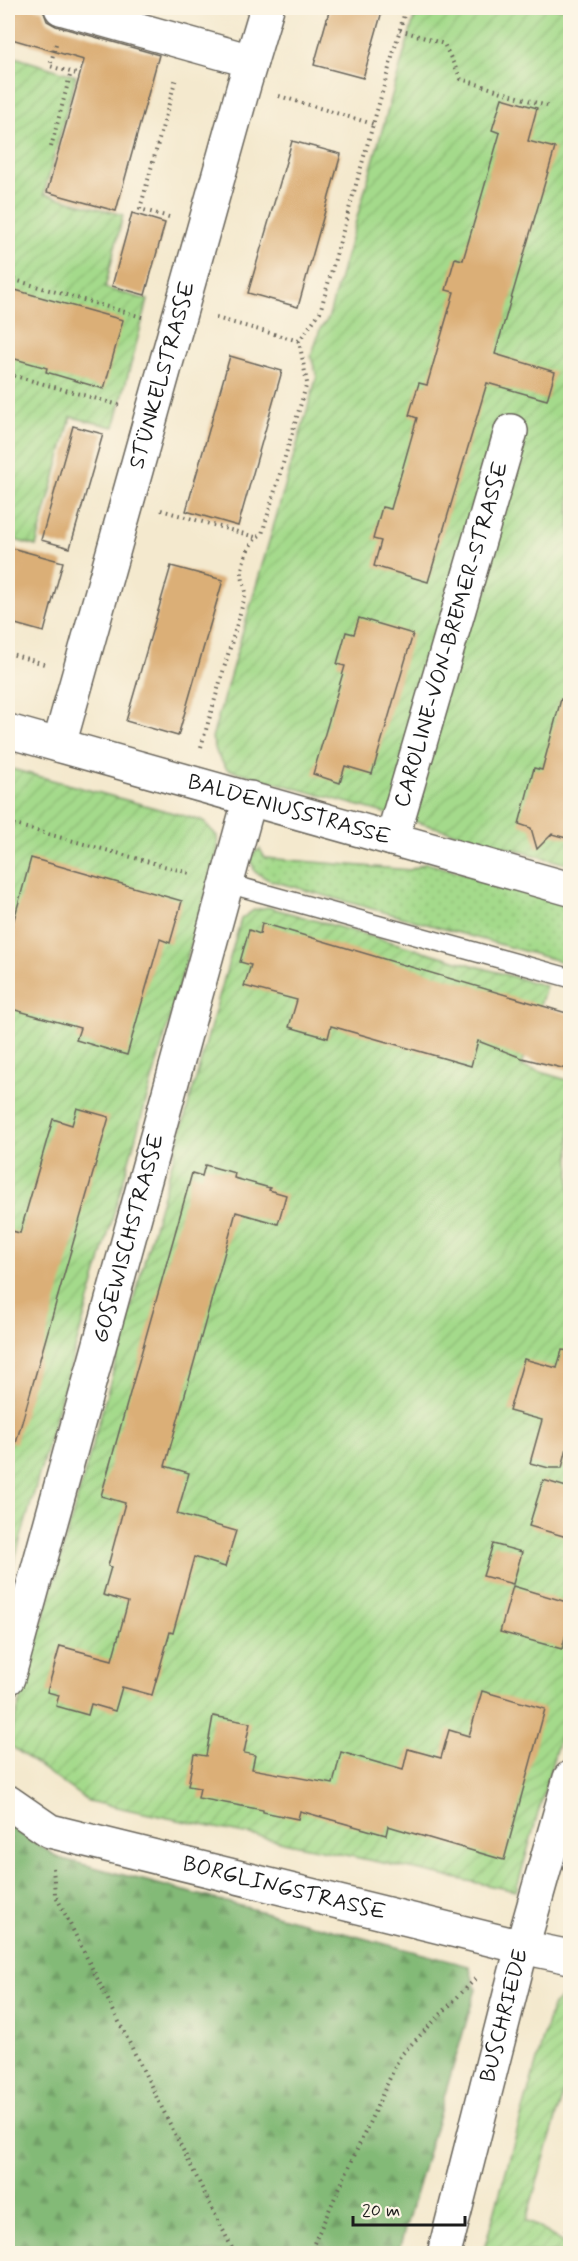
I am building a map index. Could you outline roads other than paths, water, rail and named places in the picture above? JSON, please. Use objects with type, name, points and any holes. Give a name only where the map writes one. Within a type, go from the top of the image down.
[{"type":"street","points":[[63,8],[186,42],[247,73]]},
{"type":"street","name":"STÜNKELSTRASSE","points":[[59,744],[267,8]]},
{"type":"street","name":"CAROLINE-VON-BREMER-STRASSE","points":[[392,839],[511,431]]},
{"type":"street","name":"BALDENIUSSTRASSE","points":[[8,731],[570,889]]},
{"type":"street","name":"GOSEWISCHSTRASSE","points":[[8,1678],[250,798]]},
{"type":"street","name":"BUSCHRIEDE","points":[[444,2253],[522,1947],[570,1778]]},
{"type":"street","name":"BORGLINGSTRASSE","points":[[8,1802],[50,1831],[570,1957]]},
{"type":"lane","points":[[226,883],[570,978]]}]
